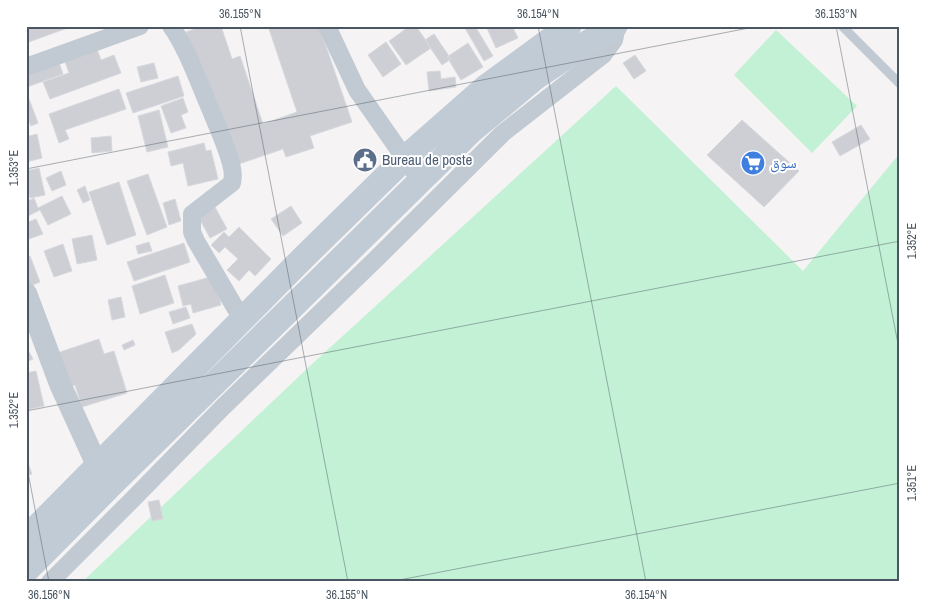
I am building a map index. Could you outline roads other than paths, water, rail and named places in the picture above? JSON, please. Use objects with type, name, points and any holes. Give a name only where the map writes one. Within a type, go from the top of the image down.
[{"type":"main road","points":[[26,538],[243,321],[304,257],[404,159],[487,86],[569,26]]},
{"type":"main road","points":[[26,571],[470,132],[535,78],[616,26]]},
{"type":"street","points":[[26,66],[140,26]]},
{"type":"street","points":[[171,26],[178,36],[201,86],[223,141],[232,167],[233,176],[232,183],[192,214],[192,232],[243,321]]},
{"type":"street","points":[[327,26],[357,90],[420,180]]},
{"type":"street","points":[[50,582],[223,407],[377,258],[502,133],[603,55],[614,40],[618,29],[616,26]]},
{"type":"street","points":[[26,293],[60,384],[97,465],[130,502]]},
{"type":"lane","points":[[842,26],[900,84]]},
{"type":"place","name":"Bureau de poste","points":[[365,160]]},
{"type":"place","name":"سوق","points":[[753,163]]}]
